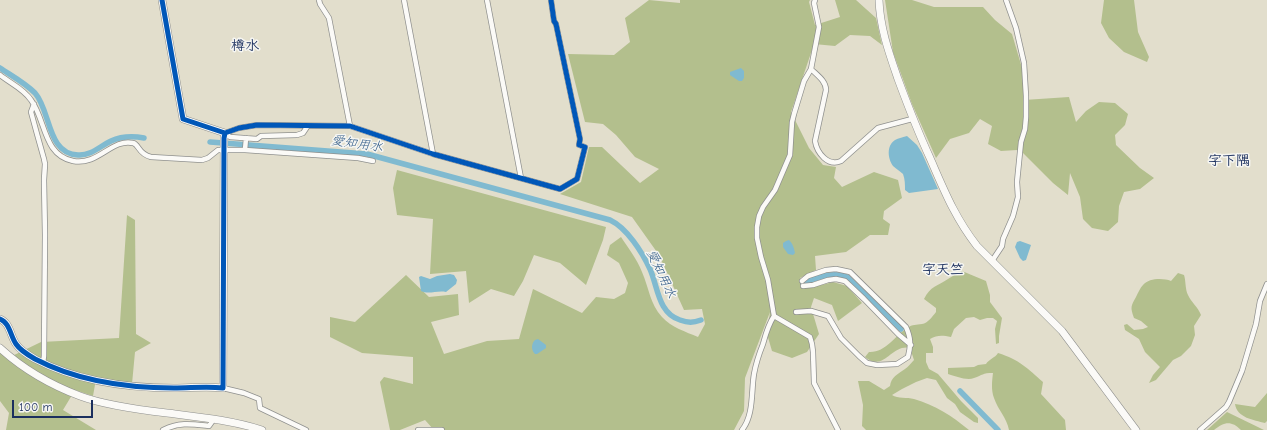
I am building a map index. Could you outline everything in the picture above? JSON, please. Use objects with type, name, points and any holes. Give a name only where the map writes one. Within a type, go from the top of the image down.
[{"type":"street","points":[[162,0],[183,119],[224,136],[257,139],[261,136],[297,135],[303,133],[307,126]]},
{"type":"street","points":[[319,0],[329,18],[350,126]]},
{"type":"street","points":[[404,0],[433,154]]},
{"type":"street","points":[[487,0],[521,178]]},
{"type":"street","points":[[224,136],[239,128],[256,125],[350,126],[433,154],[560,189],[577,180],[585,147],[579,145],[578,132],[556,24],[554,21],[551,0]]},
{"type":"street","points":[[742,430],[749,418],[754,373],[758,358],[769,322],[774,316],[767,275],[757,238],[758,222],[763,207],[775,190],[790,155],[794,114],[804,81],[811,69],[819,27],[814,3],[815,0]]},
{"type":"street","points":[[879,0],[884,36],[892,63],[912,119],[956,217],[966,233],[977,246],[1062,331],[1136,430]]},
{"type":"street","points":[[992,261],[1002,246],[1003,239],[1018,197],[1017,182],[1021,142],[1025,129],[1026,117],[1024,64],[1016,28],[1006,0]]},
{"type":"street","points":[[811,69],[826,85],[815,141],[816,148],[828,161],[836,163],[841,161],[878,128],[912,119]]},
{"type":"street","points":[[0,76],[26,94],[34,104],[48,141],[52,147],[62,156],[72,161],[79,162],[92,159],[116,145],[132,142],[136,144],[141,153],[145,156],[151,157],[202,160],[208,158],[218,150],[245,150],[358,158],[373,161]]},
{"type":"street","points":[[34,104],[32,112],[45,164],[43,363]]},
{"type":"street","points":[[223,388],[224,136]]},
{"type":"street","points":[[245,150],[246,138]]},
{"type":"street","points":[[796,312],[811,311],[828,316],[835,329],[850,347],[868,362],[877,365],[897,364],[908,357],[911,345],[910,335],[906,327],[850,272],[836,269],[826,270],[808,276],[802,283],[813,285],[828,280],[836,279],[844,281],[911,345]]},
{"type":"street","points":[[1200,430],[1226,407],[1229,402],[1242,371],[1256,324],[1260,301],[1267,284]]},
{"type":"street","points":[[774,316],[810,337],[813,352],[814,382],[838,430]]},
{"type":"street","points":[[0,318],[8,325],[11,336],[19,348],[43,363],[110,384],[174,388],[209,386],[244,393],[259,399],[260,408],[306,430]]},
{"type":"street","points":[[0,348],[36,375],[81,396],[114,405],[214,419],[262,430]]},
{"type":"street","points":[[163,430],[173,425],[183,424],[209,428],[214,419]]},
{"type":"street","points":[[418,430],[442,430]]},
{"type":"green space","points":[[649,0],[680,3],[680,0],[810,0],[809,2],[815,25],[840,17],[835,0],[856,0],[876,18],[882,45],[870,36],[850,35],[835,46],[814,44],[791,112],[809,148],[823,165],[836,167],[834,178],[842,187],[874,172],[898,180],[902,198],[884,211],[883,219],[890,224],[888,235],[870,235],[846,252],[815,256],[816,270],[800,278],[802,287],[814,287],[833,282],[847,286],[862,303],[838,321],[832,305],[814,298],[811,307],[819,334],[807,352],[792,358],[772,351],[767,334],[770,312],[745,378],[744,411],[734,430],[434,430],[425,420],[400,430],[390,430],[380,382],[384,377],[413,384],[413,357],[362,353],[330,337],[330,317],[355,322],[406,275],[429,297],[458,294],[459,315],[431,322],[444,354],[487,341],[519,339],[533,289],[582,313],[596,297],[614,299],[625,293],[628,283],[619,263],[607,255],[610,245],[621,237],[640,267],[652,301],[658,312],[670,324],[698,337],[705,324],[702,309],[684,310],[659,255],[632,217],[560,194],[581,182],[589,147],[602,147],[640,183],[659,169],[635,157],[616,135],[603,124],[585,122],[568,54],[614,55],[630,42],[625,18]]},
{"type":"green space","points":[[885,0],[912,0],[934,7],[983,7],[995,20],[1012,34],[1025,78],[1024,100],[1069,97],[1076,122],[1086,111],[1099,102],[1115,103],[1128,114],[1125,125],[1115,135],[1116,145],[1140,168],[1154,178],[1140,189],[1124,192],[1119,206],[1118,222],[1108,231],[1092,228],[1083,219],[1080,197],[1070,173],[1068,195],[1053,183],[1023,153],[1017,150],[1001,151],[988,144],[992,126],[980,119],[969,133],[950,139],[936,158],[912,104],[893,52]]},
{"type":"green space","points":[[1104,0],[1134,0],[1138,32],[1149,57],[1147,62],[1124,52],[1109,38],[1101,23]]},
{"type":"green space","points":[[397,170],[606,227],[603,240],[586,285],[560,263],[534,255],[523,281],[514,296],[491,289],[469,303],[466,271],[430,274],[433,219],[397,215],[393,188]]},
{"type":"green space","points":[[127,215],[135,220],[136,334],[151,343],[135,352],[132,384],[96,379],[93,396],[75,390],[63,410],[96,430],[6,430],[9,413],[0,401],[0,352],[8,358],[41,342],[119,338]]},
{"type":"green space","points":[[962,271],[986,281],[990,295],[990,302],[1002,318],[999,343],[996,344],[995,329],[997,321],[993,318],[980,320],[974,317],[966,318],[954,329],[951,337],[940,336],[930,339],[933,347],[933,353],[926,353],[926,362],[929,369],[938,374],[978,418],[978,423],[974,422],[960,412],[955,404],[947,398],[936,380],[927,378],[916,382],[892,395],[914,399],[929,404],[950,416],[969,430],[866,430],[862,426],[863,405],[858,381],[869,381],[884,390],[890,386],[895,376],[914,360],[910,348],[898,350],[883,360],[877,362],[865,357],[869,352],[875,352],[885,347],[909,327],[928,321],[936,312],[936,308],[924,299],[926,295],[934,287]]},
{"type":"green space","points":[[1178,273],[1184,275],[1188,295],[1201,315],[1194,326],[1195,335],[1191,346],[1181,356],[1173,360],[1156,380],[1149,383],[1153,375],[1160,367],[1145,352],[1139,339],[1125,330],[1124,325],[1127,324],[1134,330],[1148,327],[1141,321],[1134,318],[1132,311],[1132,305],[1140,289],[1152,280],[1164,279],[1171,281]]},
{"type":"green space","points":[[998,353],[1018,362],[1043,382],[1041,394],[1065,420],[1066,430],[1009,430],[993,395],[993,373],[971,379],[948,374],[948,368],[974,367],[986,364]]},
{"type":"green space","points":[[1267,393],[1267,421],[1265,423],[1247,418],[1236,409],[1235,404],[1255,407]]},
{"type":"green space","points":[[1227,412],[1264,430],[1241,430],[1231,423],[1228,423],[1221,425],[1214,430],[1207,430]]},
{"type":"water","points":[[741,68],[744,71],[744,78],[742,81],[739,81],[730,75],[730,72]]},
{"type":"water","points":[[907,136],[917,145],[922,153],[938,189],[909,193],[905,190],[905,180],[903,174],[893,166],[890,160],[889,149],[896,139]]},
{"type":"water","points":[[789,240],[794,249],[795,253],[793,255],[788,254],[783,247],[783,243]]},
{"type":"water","points":[[1020,241],[1031,245],[1026,260],[1023,261],[1015,247],[1017,242]]},
{"type":"water","points":[[450,274],[454,275],[457,280],[456,284],[446,292],[427,293],[421,291],[419,277],[421,276],[430,279],[437,276]]},
{"type":"water","points":[[538,339],[546,345],[546,348],[535,354],[532,349],[532,345],[535,340]]},
{"type":"waterway","name":"愛知用水","points":[[0,68],[35,93],[44,110],[55,140],[60,147],[68,153],[78,155],[87,154],[111,141],[123,137],[144,138]]},
{"type":"waterway","name":"愛知用水","points":[[210,142],[367,154],[610,220],[628,235],[643,255],[653,276],[660,299],[667,312],[673,317],[686,322],[701,320]]},
{"type":"waterway","name":"愛知用水","points":[[803,283],[819,277],[830,275],[841,275],[847,277],[901,329]]},
{"type":"waterway","name":"愛知用水","points":[[960,391],[998,430]]},
{"type":"cycle path","points":[[0,319],[8,326],[16,344],[27,354],[51,367],[68,373],[103,382],[138,387],[223,388],[225,133],[183,119],[162,0]]},
{"type":"cycle path","points":[[225,133],[239,128],[257,125],[350,126],[433,154],[560,189],[577,179],[585,147],[579,145],[580,139],[556,24],[554,21],[551,0]]},
{"type":"district","name":"樽水","points":[[245,46]]},
{"type":"district","name":"字下隅","points":[[1229,161]]},
{"type":"district","name":"字天竺","points":[[943,270]]}]
